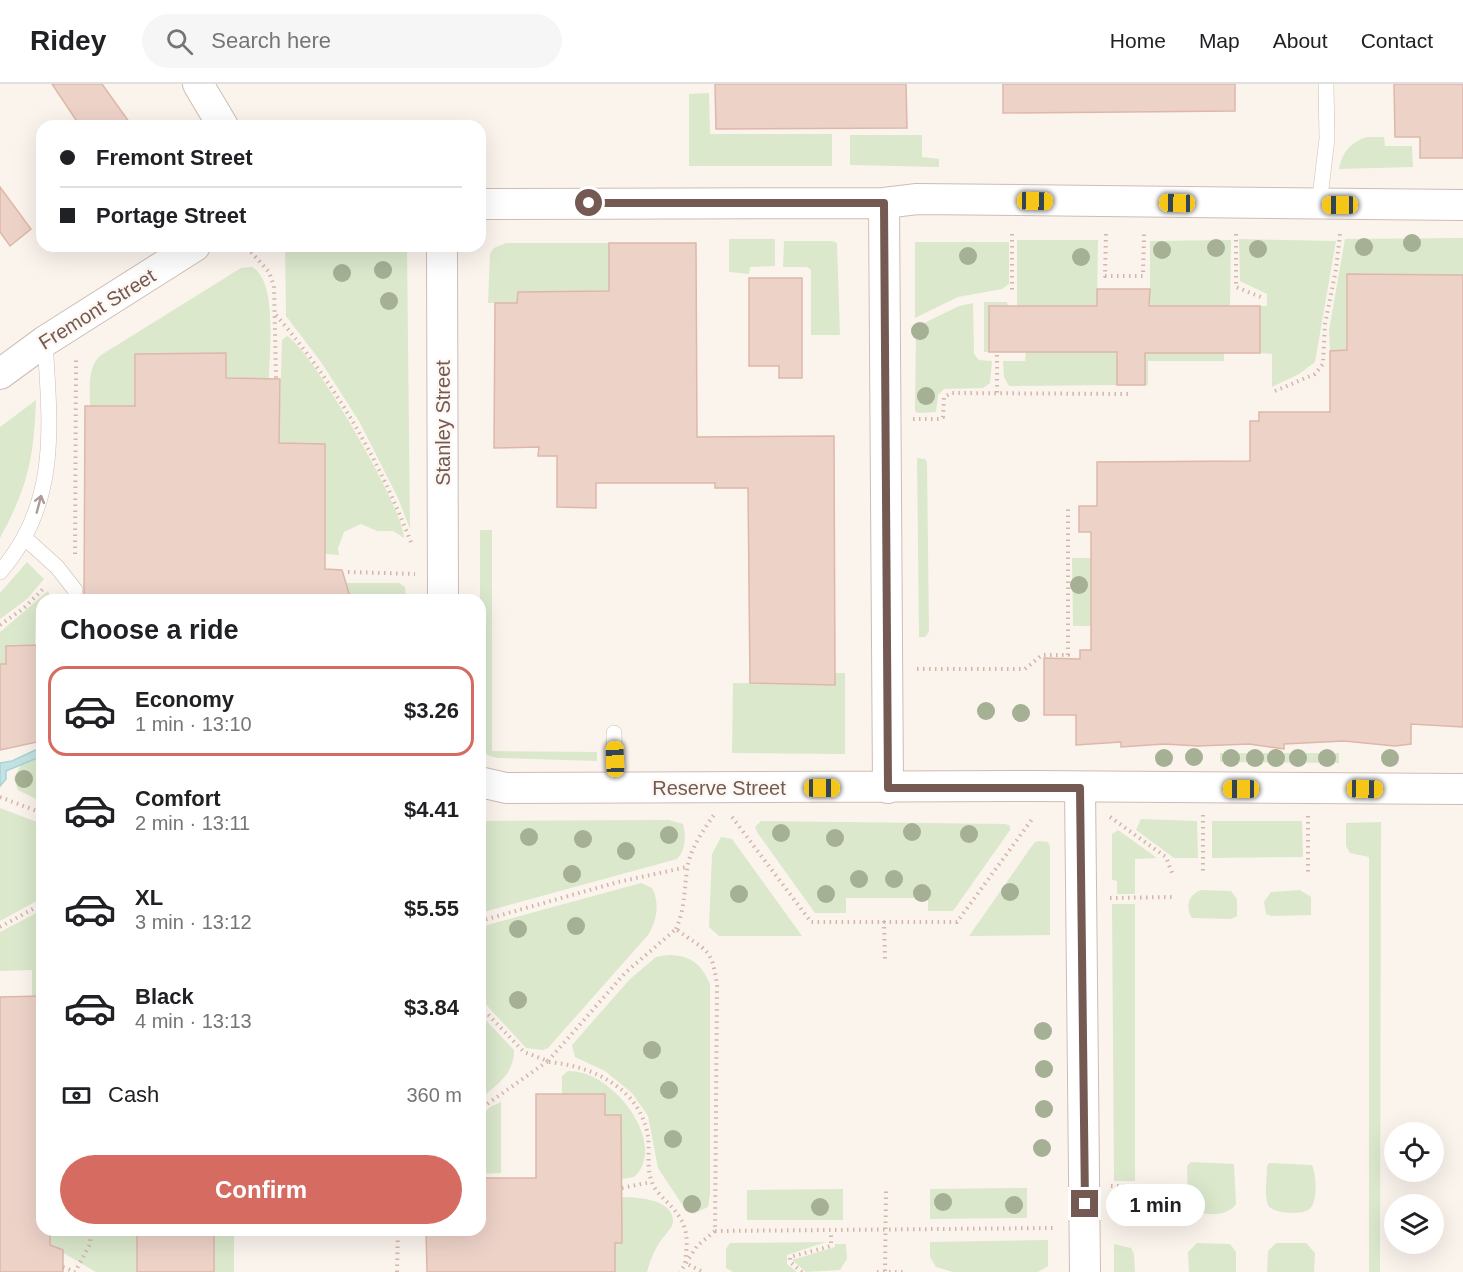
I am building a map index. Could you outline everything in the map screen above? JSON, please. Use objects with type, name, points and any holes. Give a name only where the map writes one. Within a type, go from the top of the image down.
[{"type":"street","points":[[192,84],[206,120]]},
{"type":"street","points":[[198,84],[219,120]]},
{"type":"street","points":[[486,204],[884,203],[917,199],[1463,205]]},
{"type":"street","points":[[884,203],[888,788]]},
{"type":"street","points":[[151,276],[170,252]]},
{"type":"street","name":"Fremont Street","points":[[0,374],[45,341],[186,252]]},
{"type":"street","name":"Stanley Street","points":[[442,252],[443,594]]},
{"type":"street","name":"Reserve Street","points":[[486,783],[506,788],[1463,789]]},
{"type":"street","points":[[1080,788],[1085,1272]]},
{"type":"lane","points":[[1319,205],[1327,139],[1326,84]]},
{"type":"lane","points":[[0,572],[26,539],[42,497],[48,450],[45,341]]},
{"type":"lane","points":[[26,539],[37,546],[75,590]]},
{"type":"lane","points":[[615,733],[615,788]]},
{"type":"path","points":[[1012,234],[1012,291]]},
{"type":"path","points":[[1106,234],[1105,276],[1143,276],[1144,234]]},
{"type":"path","points":[[1236,234],[1236,286],[1261,297]]},
{"type":"path","points":[[1275,391],[1315,374],[1323,364],[1325,324],[1336,269],[1340,234]]},
{"type":"path","points":[[251,252],[273,279],[276,315],[276,378]]},
{"type":"path","points":[[276,315],[313,359],[339,397],[387,484],[416,555]]},
{"type":"path","points":[[997,355],[997,393]]},
{"type":"path","points":[[75,590],[76,359]]},
{"type":"path","points":[[910,419],[943,417],[944,397],[948,394],[1128,393]]},
{"type":"path","points":[[913,669],[1025,669],[1042,655],[1068,655],[1068,507]]},
{"type":"path","points":[[37,594],[60,570]]},
{"type":"path","points":[[348,572],[416,574]]},
{"type":"path","points":[[0,625],[24,608],[36,595]]},
{"type":"path","points":[[0,797],[36,811]]},
{"type":"path","points":[[1203,811],[1203,873]]},
{"type":"path","points":[[1308,812],[1308,873]]},
{"type":"path","points":[[486,1105],[548,1062],[625,973],[676,929],[682,916],[687,867],[698,840],[714,814]]},
{"type":"path","points":[[729,814],[811,922],[957,922],[1033,818]]},
{"type":"path","points":[[1107,814],[1166,857],[1172,873]]},
{"type":"path","points":[[486,919],[630,879],[687,867]]},
{"type":"path","points":[[1106,898],[1172,897]]},
{"type":"path","points":[[0,927],[36,907]]},
{"type":"path","points":[[884,921],[885,959]]},
{"type":"path","points":[[676,929],[707,949],[716,974],[715,1231]]},
{"type":"path","points":[[486,1012],[524,1052],[548,1062],[575,1064],[585,1068],[610,1082],[628,1096],[643,1120],[648,1135],[651,1182],[686,1226],[688,1242],[685,1263]]},
{"type":"path","points":[[622,1188],[651,1182]]},
{"type":"path","points":[[1107,1186],[1173,1187]]},
{"type":"path","points":[[885,1271],[886,1189]]},
{"type":"path","points":[[680,1272],[697,1246],[715,1231],[831,1232],[1056,1228]]},
{"type":"path","points":[[802,1272],[789,1263],[790,1257],[831,1246],[831,1232]]},
{"type":"path","points":[[63,1267],[75,1272],[90,1244],[91,1236]]},
{"type":"path","points":[[398,1236],[398,1272]]},
{"type":"path","points":[[685,1263],[702,1272]]},
{"type":"path","points":[[877,1272],[907,1272]]},
{"type":"green space","points":[[709,93],[710,134],[832,134],[832,166],[689,166],[689,94]]},
{"type":"green space","points":[[850,135],[922,135],[922,157],[939,159],[939,167],[850,165]]},
{"type":"green space","points":[[1367,137],[1384,137],[1385,146],[1412,146],[1413,167],[1339,169],[1348,148]]},
{"type":"green space","points":[[1463,238],[1463,275],[1347,350],[1330,351],[1329,330],[1345,239]]},
{"type":"green space","points":[[729,239],[775,239],[775,266],[750,267],[749,274],[729,272]]},
{"type":"green space","points":[[1239,239],[1336,241],[1315,362],[1299,374],[1272,387],[1272,354],[1260,353],[1260,306],[1267,306],[1267,294],[1240,281]]},
{"type":"green space","points":[[1017,240],[1098,240],[1097,306],[1017,306]]},
{"type":"green space","points":[[1231,240],[1230,306],[1150,306],[1150,241]]},
{"type":"green space","points":[[784,241],[832,241],[837,243],[840,335],[811,335],[811,270],[807,267],[783,267]]},
{"type":"green space","points":[[915,242],[1009,242],[1009,284],[1002,289],[958,297],[915,318]]},
{"type":"green space","points":[[506,243],[609,243],[609,369],[574,292],[518,292],[517,303],[488,303],[490,254],[494,248]]},
{"type":"green space","points":[[285,252],[407,252],[410,529],[398,498],[359,421],[321,362],[286,316]]},
{"type":"green space","points":[[252,267],[260,274],[266,286],[269,301],[269,379],[135,406],[90,406],[91,372],[101,355],[241,268]]},
{"type":"green space","points":[[984,302],[1007,302],[1008,306],[989,306],[989,352],[984,352]]},
{"type":"green space","points":[[973,303],[974,354],[979,360],[992,361],[990,383],[983,388],[944,389],[938,395],[936,412],[918,413],[915,411],[916,327],[959,306]]},
{"type":"green space","points":[[287,336],[316,369],[355,431],[389,496],[404,538],[393,531],[377,531],[361,524],[344,532],[338,548],[339,555],[325,554],[325,444],[279,443],[282,340]]},
{"type":"green space","points":[[1026,352],[1117,352],[1117,385],[1009,386],[1004,377],[1003,361],[1025,361]]},
{"type":"green space","points":[[1145,353],[1224,353],[1224,361],[1148,361],[1148,385],[1145,385]]},
{"type":"green space","points":[[36,400],[28,471],[10,520],[0,538],[0,427]]},
{"type":"green space","points":[[917,458],[925,459],[927,462],[929,632],[925,637],[919,637]]},
{"type":"green space","points":[[480,530],[492,530],[492,751],[597,752],[597,761],[499,758],[486,754],[486,594],[480,594]]},
{"type":"green space","points":[[1072,558],[1091,558],[1091,626],[1073,626]]},
{"type":"green space","points":[[27,562],[44,579],[27,599],[0,619],[0,593]]},
{"type":"green space","points":[[346,583],[399,583],[405,587],[406,594],[349,594]]},
{"type":"green space","points":[[36,601],[35,645],[6,646],[6,664],[0,664],[0,632]]},
{"type":"green space","points":[[834,673],[845,673],[845,754],[732,753],[733,683],[834,685]]},
{"type":"green space","points":[[1220,753],[1339,753],[1339,763],[1220,762]]},
{"type":"green space","points":[[36,759],[36,799],[18,790],[14,778],[21,765]]},
{"type":"green space","points":[[0,808],[36,822],[36,901],[0,921]]},
{"type":"green space","points":[[1141,819],[1197,821],[1198,858],[1174,858],[1136,830]]},
{"type":"green space","points":[[669,820],[683,824],[685,838],[684,847],[677,859],[486,911],[486,821]]},
{"type":"green space","points":[[761,821],[1006,824],[1010,826],[1010,830],[953,911],[928,911],[928,898],[846,898],[846,913],[815,913],[757,832],[755,827]]},
{"type":"green space","points":[[1212,821],[1302,821],[1303,857],[1212,858]]},
{"type":"green space","points":[[1381,822],[1380,1272],[1369,1272],[1369,857],[1350,853],[1346,846],[1346,823]]},
{"type":"green space","points":[[1118,830],[1157,858],[1135,859],[1135,894],[1117,894],[1117,881],[1112,880],[1112,834]]},
{"type":"green space","points":[[721,837],[732,839],[802,936],[719,936],[709,927],[712,854]]},
{"type":"green space","points":[[1048,842],[1050,846],[1050,935],[969,936],[1034,843]]},
{"type":"green space","points":[[641,883],[652,888],[657,906],[654,924],[648,935],[548,1048],[543,1050],[526,1048],[486,1005],[486,925]]},
{"type":"green space","points":[[1201,890],[1231,891],[1237,899],[1237,916],[1231,919],[1192,918],[1189,902],[1193,895]]},
{"type":"green space","points":[[1300,890],[1311,897],[1311,915],[1271,916],[1266,914],[1264,902],[1271,892]]},
{"type":"green space","points":[[1112,904],[1135,904],[1135,1181],[1114,1181]]},
{"type":"green space","points":[[36,913],[36,997],[32,997],[32,970],[0,971],[0,932]]},
{"type":"green space","points":[[675,955],[694,962],[703,971],[710,984],[710,1194],[708,1207],[693,1214],[685,1209],[658,1168],[648,1116],[632,1093],[605,1071],[575,1057],[572,1045],[630,979],[656,957]]},
{"type":"green space","points":[[486,1020],[514,1050],[508,1073],[486,1094]]},
{"type":"green space","points":[[568,1071],[585,1074],[602,1082],[618,1095],[631,1111],[641,1128],[645,1146],[643,1163],[634,1177],[622,1179],[621,1115],[605,1115],[604,1094],[562,1094],[562,1076]]},
{"type":"green space","points":[[501,1102],[501,1173],[486,1174],[486,1111]]},
{"type":"green space","points":[[1191,1162],[1234,1164],[1236,1204],[1232,1208],[1221,1213],[1208,1214],[1191,1207],[1188,1199],[1187,1166]]},
{"type":"green space","points":[[1269,1163],[1312,1165],[1315,1175],[1315,1195],[1314,1202],[1308,1210],[1286,1213],[1268,1205],[1266,1186]]},
{"type":"green space","points":[[1027,1188],[1027,1218],[930,1219],[930,1189]]},
{"type":"green space","points":[[843,1189],[843,1220],[747,1220],[747,1190]]},
{"type":"green space","points":[[622,1197],[654,1201],[668,1208],[672,1214],[672,1225],[657,1247],[647,1272],[615,1272],[615,1243],[622,1243]]},
{"type":"green space","points":[[50,1236],[137,1236],[137,1272],[96,1272],[50,1245]]},
{"type":"green space","points":[[214,1236],[234,1236],[234,1272],[214,1272]]},
{"type":"green space","points":[[1048,1240],[1048,1266],[1038,1272],[953,1272],[936,1267],[930,1257],[930,1242]]},
{"type":"green space","points":[[826,1242],[787,1255],[787,1264],[797,1272],[733,1272],[726,1268],[726,1249],[730,1243]]},
{"type":"green space","points":[[1197,1243],[1230,1244],[1236,1252],[1236,1272],[1189,1272],[1188,1252]]},
{"type":"green space","points":[[1276,1243],[1306,1243],[1315,1253],[1314,1272],[1267,1272],[1268,1251]]},
{"type":"green space","points":[[835,1244],[846,1244],[847,1259],[840,1270],[806,1272],[792,1260],[835,1247]]},
{"type":"green space","points":[[1114,1244],[1131,1248],[1134,1254],[1135,1272],[1114,1272]]},
{"type":"water","points":[[36,750],[36,758],[6,771],[6,779],[0,786],[0,763],[12,761]]},
{"type":"building","points":[[52,84],[102,84],[128,120],[76,120]]},
{"type":"building","points":[[715,84],[906,84],[907,128],[716,129]]},
{"type":"building","points":[[1003,84],[1235,84],[1235,111],[1003,113]]},
{"type":"building","points":[[1394,84],[1463,84],[1463,158],[1420,158],[1420,137],[1395,137]]},
{"type":"building","points":[[0,187],[31,229],[10,246],[0,232]]},
{"type":"building","points":[[609,243],[696,243],[697,437],[834,436],[835,685],[750,683],[748,488],[715,488],[715,483],[596,483],[596,508],[557,507],[557,456],[538,456],[539,447],[494,448],[495,303],[517,303],[518,292],[609,291]]},
{"type":"building","points":[[1347,274],[1463,275],[1463,727],[1411,724],[1411,744],[1395,746],[1344,741],[1284,744],[1284,749],[1249,744],[1198,746],[1164,744],[1121,747],[1121,742],[1076,745],[1076,715],[1044,715],[1044,658],[1080,659],[1080,650],[1091,650],[1091,532],[1079,532],[1079,506],[1097,506],[1097,462],[1250,461],[1250,421],[1259,421],[1259,412],[1330,412],[1330,351],[1347,350]]},
{"type":"building","points":[[749,278],[802,278],[802,378],[779,378],[779,366],[749,366]]},
{"type":"building","points":[[1097,289],[1150,289],[1149,306],[1260,306],[1260,353],[1145,353],[1145,385],[1117,385],[1117,352],[989,352],[989,306],[1097,306]]},
{"type":"building","points":[[226,353],[226,378],[280,379],[279,443],[325,444],[325,569],[342,570],[349,594],[84,594],[85,406],[135,406],[135,354]]},
{"type":"building","points":[[36,645],[36,742],[0,750],[0,664],[6,664],[6,646]]},
{"type":"building","points":[[36,996],[36,1236],[50,1236],[50,1245],[63,1250],[63,1272],[0,1272],[0,997]]},
{"type":"building","points":[[536,1094],[605,1094],[605,1115],[621,1115],[622,1243],[615,1243],[615,1272],[427,1272],[426,1236],[486,1236],[486,1178],[536,1178]]},
{"type":"building","points":[[137,1236],[214,1236],[214,1272],[137,1272]]},
{"type":"route","points":[[589,203],[884,203],[888,788],[1033,786],[1080,788],[1085,1204]]}]
